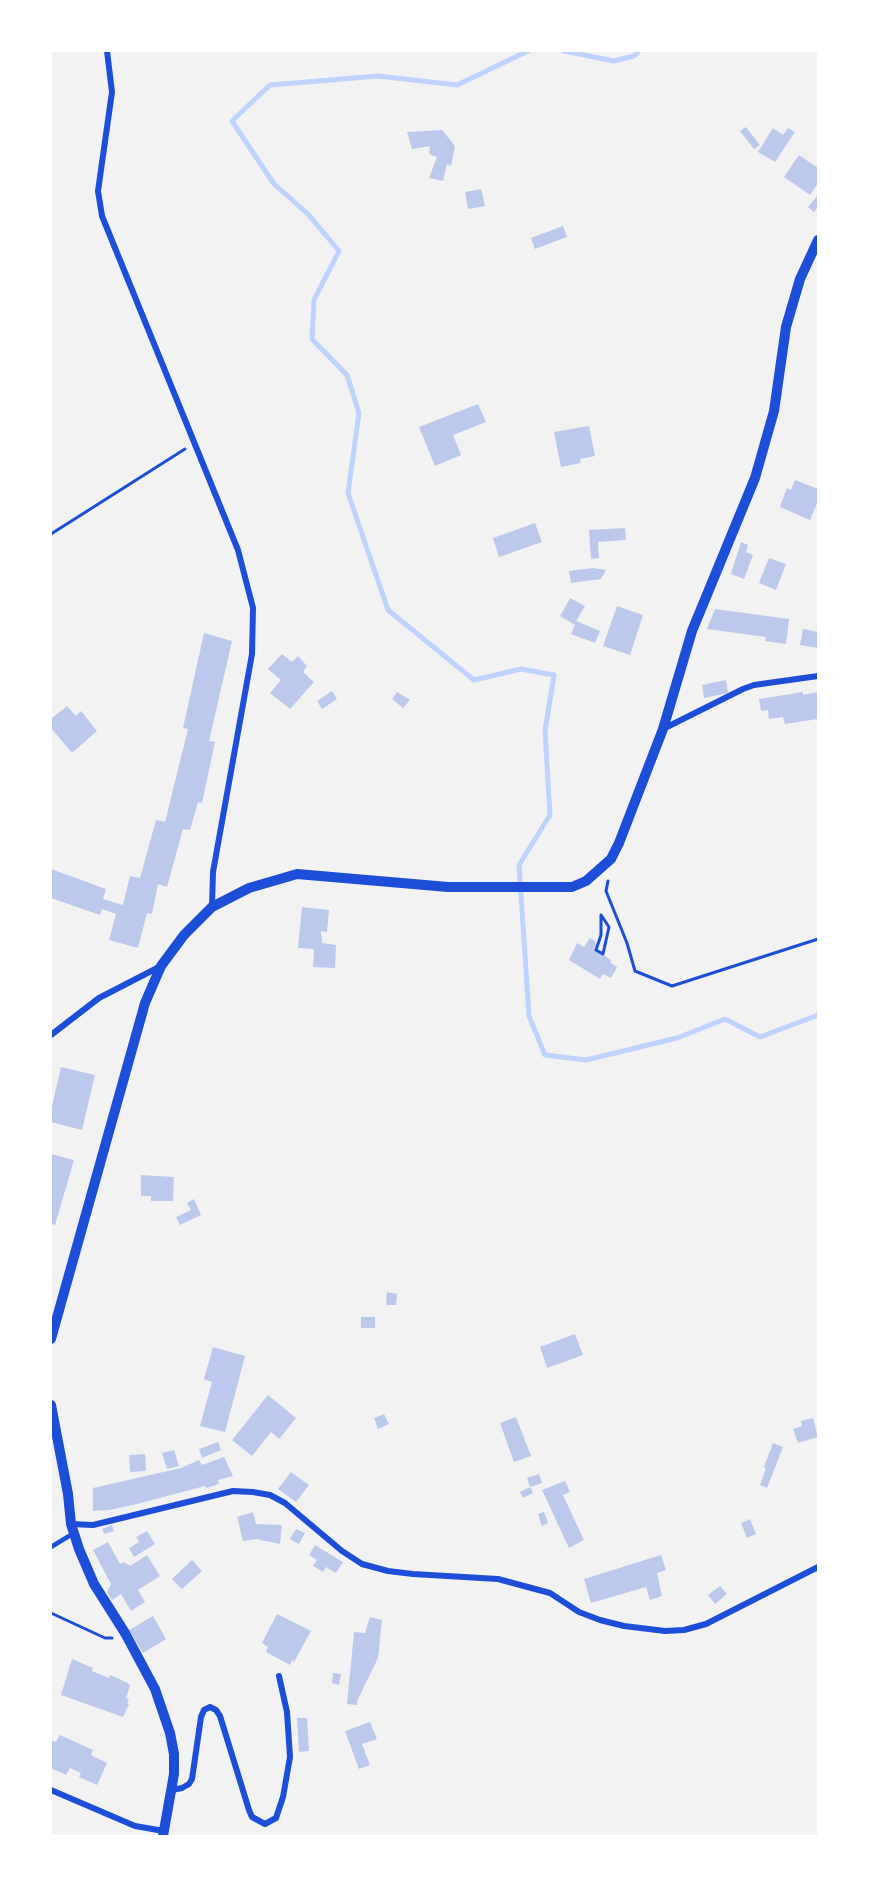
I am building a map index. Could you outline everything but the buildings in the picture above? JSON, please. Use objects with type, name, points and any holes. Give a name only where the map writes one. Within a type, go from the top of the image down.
[{"type":"street","points":[[107,51],[112,92],[99,191],[102,216],[238,550],[248,581],[253,608],[252,654],[213,872],[212,907]]},
{"type":"street","points":[[51,1339],[145,1003],[161,966],[184,935],[212,907],[249,888],[297,874],[448,887],[572,887],[586,880],[611,859],[620,843],[663,729],[692,631],[755,478],[774,411],[786,327],[800,279],[818,240]]},
{"type":"street","points":[[663,729],[754,685],[818,676]]},
{"type":"street","points":[[51,1035],[99,998],[161,966]]},
{"type":"street","points":[[51,1405],[72,1528],[94,1584],[125,1633],[155,1689],[167,1722],[174,1754],[172,1790],[164,1833],[135,1826],[51,1790]]},
{"type":"street","points":[[72,1528],[233,1491],[261,1493],[285,1503],[342,1551],[362,1564],[388,1571],[413,1574],[498,1579],[550,1593],[579,1612],[600,1620],[624,1626],[665,1631],[684,1630],[706,1624],[818,1567]]},
{"type":"street","points":[[172,1790],[189,1785],[192,1779],[201,1717],[204,1710],[210,1707],[220,1716],[252,1817],[265,1824],[276,1818],[284,1797],[290,1757],[287,1712],[279,1676]]},
{"type":"lane","points":[[51,1547],[72,1528]]},
{"type":"path","points":[[51,534],[195,444]]},
{"type":"path","points":[[611,859],[606,891],[627,943],[634,971],[672,986],[818,939]]},
{"type":"path","points":[[601,915],[609,927],[605,945],[603,954],[596,950],[601,935],[601,915]]},
{"type":"path","points":[[51,1613],[105,1638],[111,1639],[125,1633]]},
{"type":"waterway","points":[[528,51],[457,85],[378,76],[270,85],[232,121],[274,184],[308,214],[339,251],[314,300],[312,339],[347,375],[359,413],[348,493],[388,610],[474,680],[521,669],[554,675],[545,731],[550,815],[519,865],[529,1016],[545,1055],[586,1060],[677,1038],[725,1019],[760,1037],[818,1015]]},
{"type":"waterway","points":[[564,51],[614,61],[634,56],[639,51]]}]
